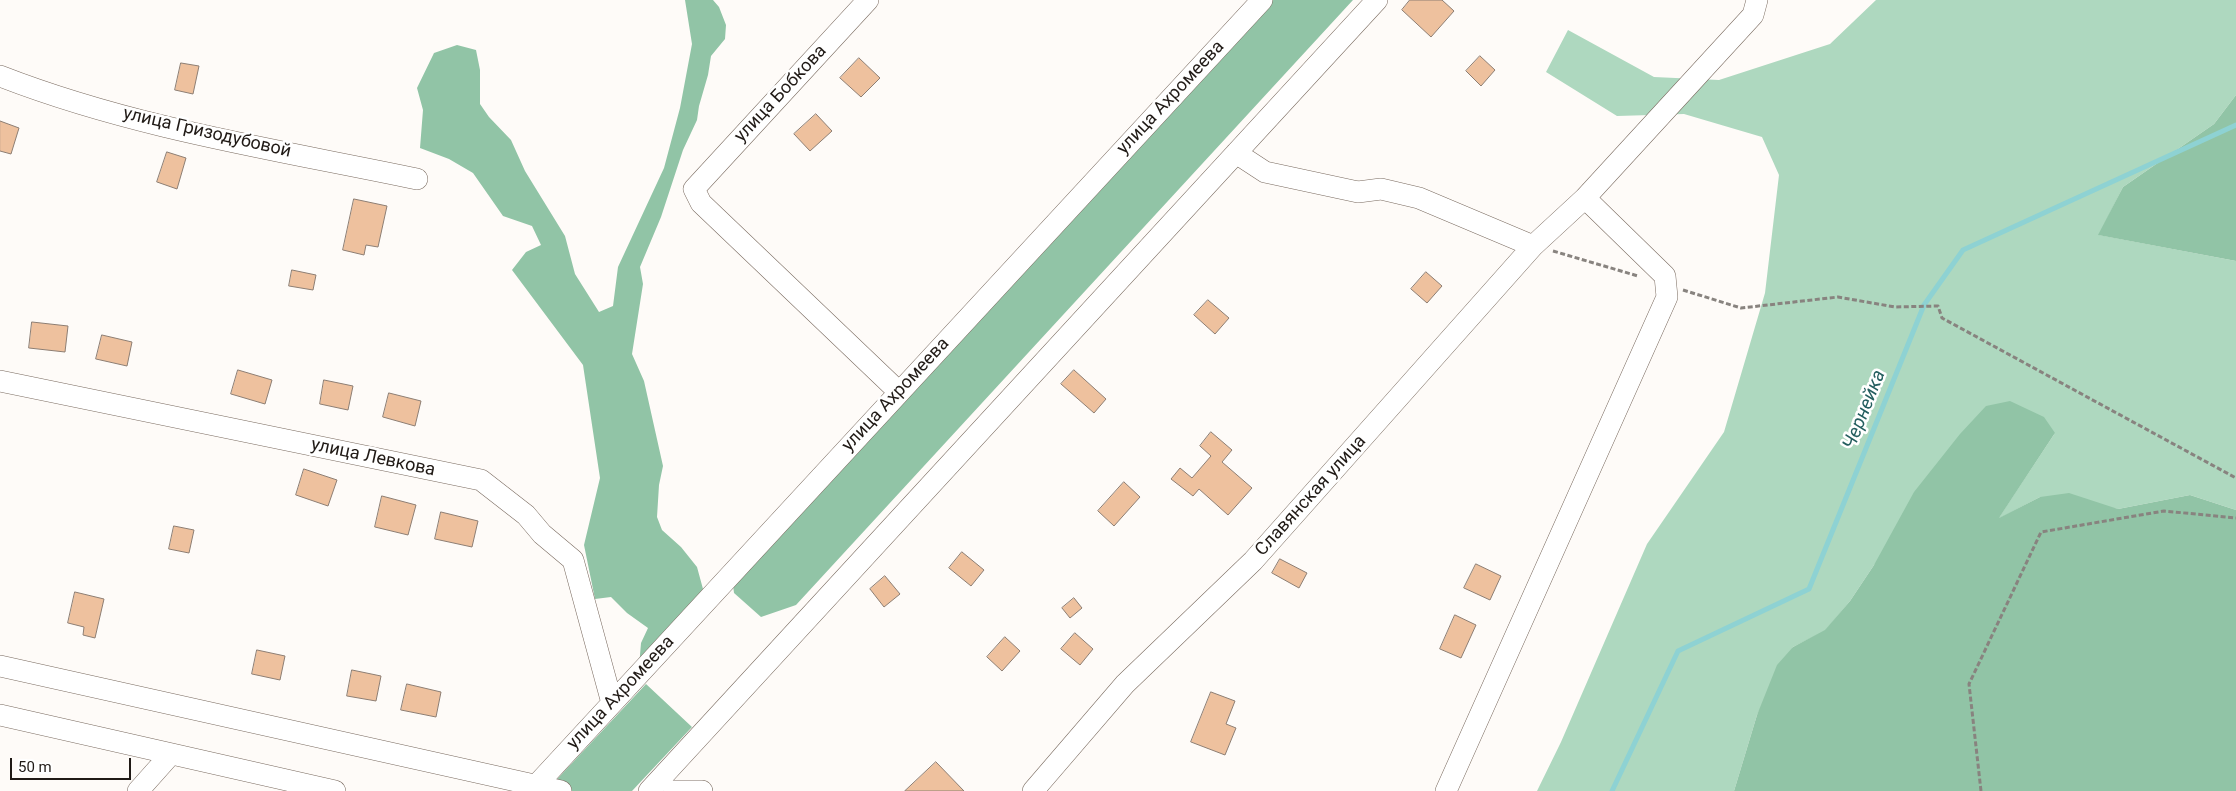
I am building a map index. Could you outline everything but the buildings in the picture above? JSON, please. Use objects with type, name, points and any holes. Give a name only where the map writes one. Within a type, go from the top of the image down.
[{"type":"street","name":"улица Ахромеева","points":[[533,788],[1262,0]]},
{"type":"street","points":[[649,791],[1377,0]]},
{"type":"street","name":"Славянская улица","points":[[1033,791],[1125,684],[1253,561],[1533,246],[1585,198],[1753,15],[1757,0]]},
{"type":"street","name":"улица Бобкова","points":[[860,3],[694,189],[701,203],[899,392]]},
{"type":"street","name":"улица Гризодубовой","points":[[0,76],[42,92],[177,129],[417,179]]},
{"type":"street","points":[[1236,153],[1265,172],[1358,192],[1381,189],[1419,198],[1533,246]]},
{"type":"street","points":[[1446,791],[1667,297],[1665,276],[1585,198]]},
{"type":"street","name":"улица Левкова","points":[[0,381],[481,480],[526,516],[542,534],[573,560],[612,703]]},
{"type":"street","points":[[0,666],[533,788],[561,791]]},
{"type":"street","points":[[0,715],[335,791]]},
{"type":"street","points":[[138,791],[171,754]]},
{"type":"street","points":[[674,791],[702,791]]},
{"type":"path","points":[[1533,246],[1666,284],[1741,308],[1838,297],[1895,308],[1938,306],[1942,318],[2236,478]]},
{"type":"path","points":[[1981,791],[1969,684],[2041,532],[2164,510],[2236,518]]},
{"type":"green space","points":[[685,0],[713,0],[719,7],[726,25],[725,39],[711,56],[697,120],[683,150],[661,217],[640,267],[643,284],[632,354],[644,381],[663,466],[659,485],[657,517],[662,530],[681,547],[697,567],[703,589],[702,598],[639,667],[641,643],[648,628],[627,613],[611,597],[595,599],[584,545],[600,478],[583,365],[512,270],[526,252],[541,245],[532,226],[503,216],[473,173],[449,159],[420,148],[423,110],[417,88],[434,53],[457,45],[476,50],[480,70],[480,104],[489,117],[511,140],[525,171],[565,236],[575,274],[599,312],[613,306],[618,267],[664,168],[680,108],[692,44]]},
{"type":"green space","points":[[1263,0],[1353,0],[796,605],[761,617],[734,593],[731,569]]},
{"type":"green space","points":[[1876,0],[2236,0],[2236,95],[2214,124],[2123,187],[2099,235],[2236,261],[2236,510],[2190,495],[2118,509],[2040,497],[1998,519],[2055,433],[1874,565],[1850,601],[1825,631],[1793,647],[1757,715],[1734,791],[1537,791],[1561,742],[1647,544],[1724,432],[1765,293],[1779,175],[1762,137],[1684,114],[1617,116],[1546,72],[1568,30],[1654,77],[1719,80],[1830,44]]},
{"type":"green space","points":[[2236,95],[2236,261],[2098,235],[2123,187],[2214,124]]},
{"type":"green space","points":[[2010,401],[2044,417],[2055,433],[1999,518],[2040,497],[2069,493],[2118,509],[2190,495],[2236,510],[2236,791],[1734,791],[1757,715],[1777,665],[1793,647],[1825,630],[1850,601],[1874,565],[1914,492],[1960,434],[1986,406]]},
{"type":"green space","points":[[646,684],[692,727],[632,791],[546,791]]},
{"type":"waterway","name":"Чернейка","points":[[1612,791],[1678,651],[1809,589],[1924,305],[1963,250],[2236,125]]}]
